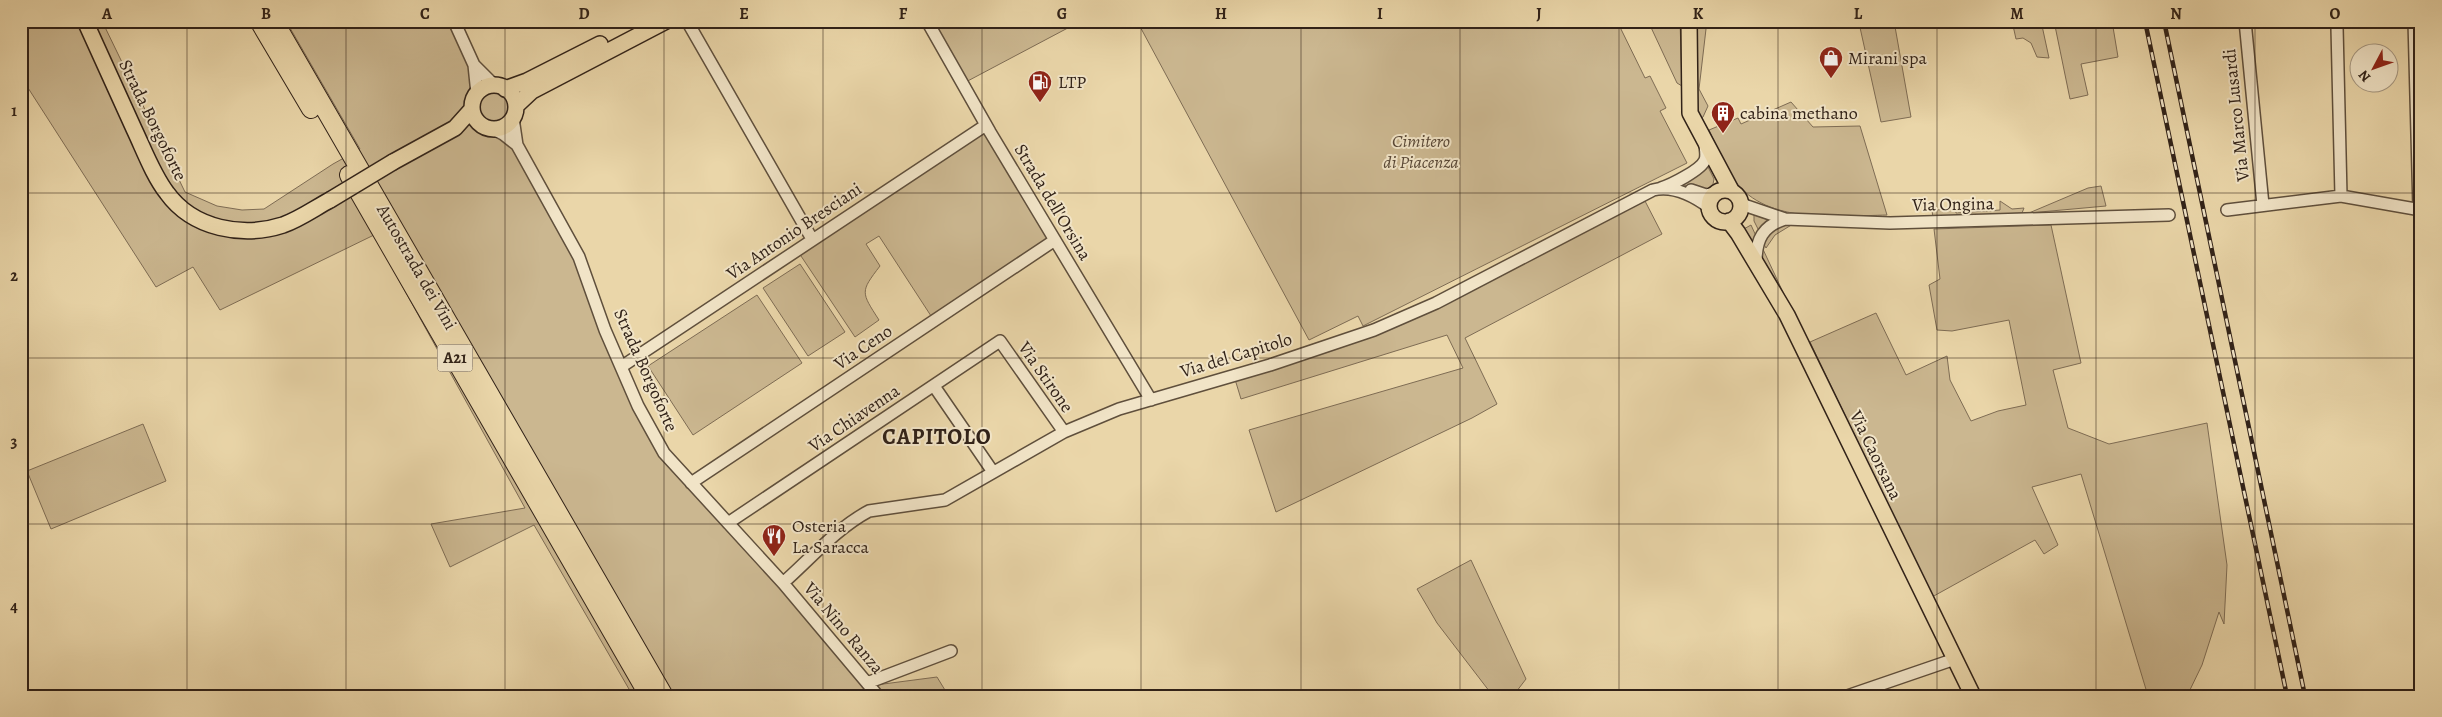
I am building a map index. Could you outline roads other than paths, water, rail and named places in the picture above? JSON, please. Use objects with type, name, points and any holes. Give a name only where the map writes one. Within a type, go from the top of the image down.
[{"type":"highway","name":"Autostrada dei Vini","points":[[259,21],[649,696]]},
{"type":"highway","name":"Autostrada dei Vini","points":[[274,21],[664,696]]},
{"type":"main road","name":"Strada Borgoforte","points":[[86,21],[149,161],[166,193],[183,211],[208,225],[238,230],[263,230],[285,224],[455,128]]},
{"type":"main road","points":[[455,128],[485,88],[527,81],[643,21]]},
{"type":"main road","points":[[455,128],[506,126],[532,91],[666,21]]},
{"type":"main road","points":[[1687,22],[1690,113],[1708,149],[1722,191]]},
{"type":"main road","points":[[500,87],[513,96],[515,112]]},
{"type":"main road","points":[[475,101],[475,117],[487,127]]},
{"type":"main road","points":[[1722,191],[1739,197],[1741,207],[1738,216],[1728,222]]},
{"type":"main road","points":[[1710,208],[1712,197],[1722,191]]},
{"type":"main road","points":[[1738,233],[1736,222],[1741,207]]},
{"type":"main road","name":"Via Caorsana","points":[[1710,208],[1714,217],[1728,222],[1738,233],[1787,315],[1973,696]]},
{"type":"street","points":[[454,21],[474,65],[475,101]]},
{"type":"street","points":[[687,21],[812,239]]},
{"type":"street","name":"Strada dell'Orsina","points":[[927,21],[986,125],[1151,400]]},
{"type":"street","name":"Via Marco Lusardi","points":[[2245,21],[2263,206]]},
{"type":"street","points":[[2227,210],[2341,196],[2420,210],[2414,21]]},
{"type":"street","points":[[2337,27],[2341,196]]},
{"type":"street","points":[[474,65],[500,87]]},
{"type":"street","name":"Strada Borgoforte","points":[[515,112],[516,145]]},
{"type":"street","name":"Via Antonio Bresciani","points":[[621,367],[986,125]]},
{"type":"street","name":"Strada Borgoforte","points":[[487,127],[503,134],[516,145],[579,257],[605,330],[621,367],[638,406],[664,453],[783,583]]},
{"type":"street","name":"Via del Capitolo","points":[[783,583],[859,516],[870,511],[892,506],[945,500],[1064,432],[1118,409],[1270,365],[1374,330],[1436,302],[1665,188],[1704,162],[1708,149]]},
{"type":"street","points":[[1665,188],[1706,195],[1722,191]]},
{"type":"street","points":[[1665,188],[1689,194],[1710,208]]},
{"type":"street","name":"Via Ongina","points":[[1741,207],[1785,219],[1927,223],[2169,215]]},
{"type":"street","points":[[1756,262],[1756,247],[1760,235],[1774,223],[1785,219]]},
{"type":"street","name":"Via Ceno","points":[[691,483],[1056,240]]},
{"type":"street","name":"Via Chiavenna","points":[[728,524],[1000,341]]},
{"type":"street","name":"Via Stirone","points":[[1000,341],[1064,432]]},
{"type":"street","points":[[934,386],[993,472]]},
{"type":"street","name":"Via Nino Ranza","points":[[783,583],[878,696]]},
{"type":"street","points":[[867,683],[952,651]]},
{"type":"street","points":[[1847,696],[1955,659]]},
{"type":"railway","points":[[2145,21],[2287,696]]},
{"type":"railway","points":[[2164,21],[2305,696]]},
{"type":"place","name":"Mirani spa","points":[[1831,79]]},
{"type":"place","name":"LTP","points":[[1040,103]]},
{"type":"place","name":"cabina methano","points":[[1723,134]]},
{"type":"place","name":"Osteria La Saracca","points":[[774,557]]},
{"type":"district","name":"CAPITOLO","points":[[937,437]]},
{"type":"park label","name":"Cimitero di Piacenza","points":[[1421,151]]}]
